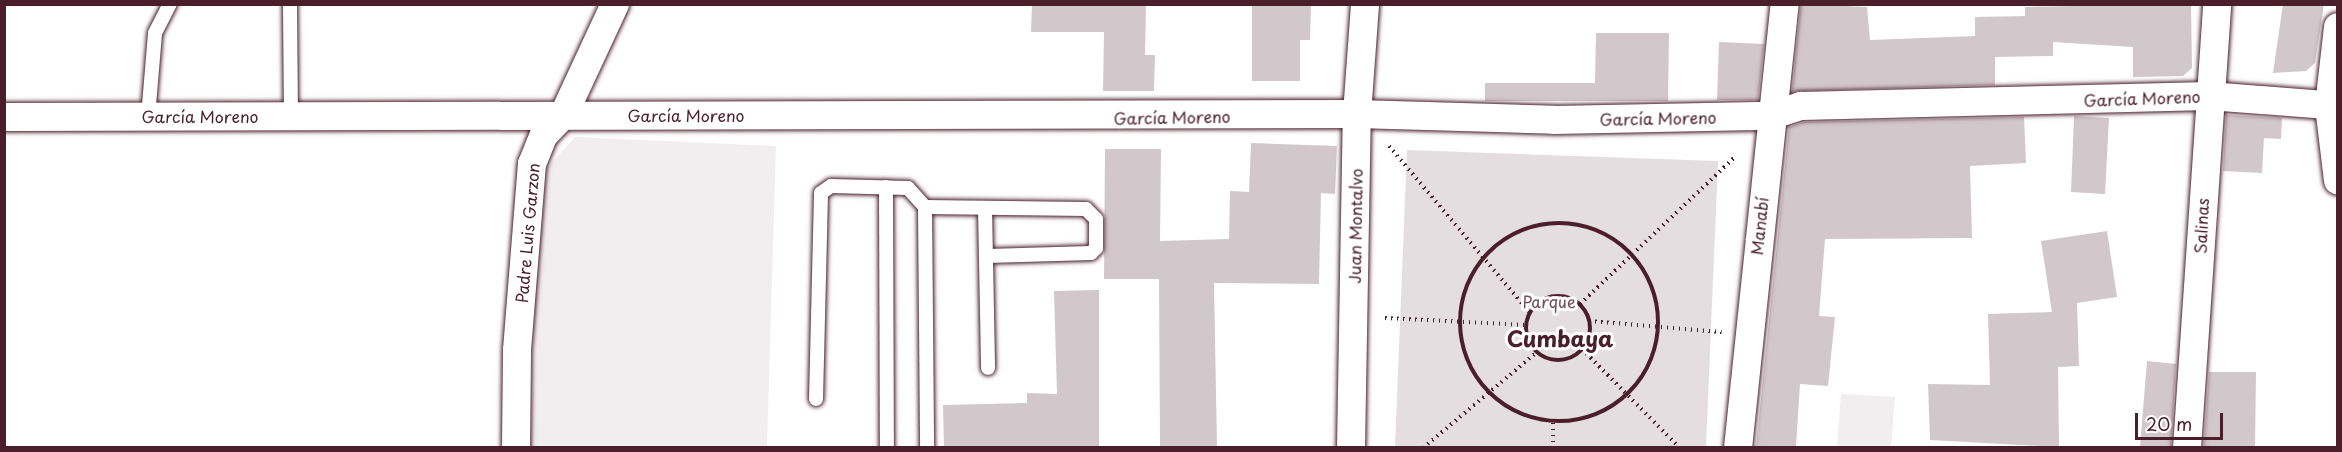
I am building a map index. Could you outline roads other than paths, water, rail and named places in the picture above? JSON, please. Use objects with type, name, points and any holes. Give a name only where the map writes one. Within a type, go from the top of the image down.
[{"type":"street","name":"Padre Luis Garzon","points":[[516,447],[517,350],[532,164],[544,135],[564,114],[615,4]]},
{"type":"street","name":"Juan Montalvo","points":[[1351,447],[1357,114],[1365,4]]},
{"type":"street","name":"Manabí","points":[[1738,447],[1770,116],[1785,4]]},
{"type":"street","name":"Salinas","points":[[2187,447],[2217,4]]},
{"type":"street","points":[[2337,27],[2333,106],[2337,180]]},
{"type":"street","name":"García Moreno","points":[[4,117],[1357,114],[1554,120],[1770,116],[1801,106],[2209,96],[2333,106]]},
{"type":"lane","points":[[148,117],[155,33],[170,4]]},
{"type":"lane","points":[[290,4],[291,116]]},
{"type":"lane","points":[[816,399],[821,193],[831,186],[886,188],[916,192],[925,207],[927,447]]},
{"type":"lane","points":[[886,188],[887,447]]},
{"type":"lane","points":[[925,207],[1086,208],[1096,219],[1098,231],[1091,253],[987,256]]},
{"type":"lane","points":[[985,208],[988,368]]},
{"type":"district","name":"Cumbaya","points":[[1560,338]]},
{"type":"park label","name":"Parque","points":[[1549,301]]}]
